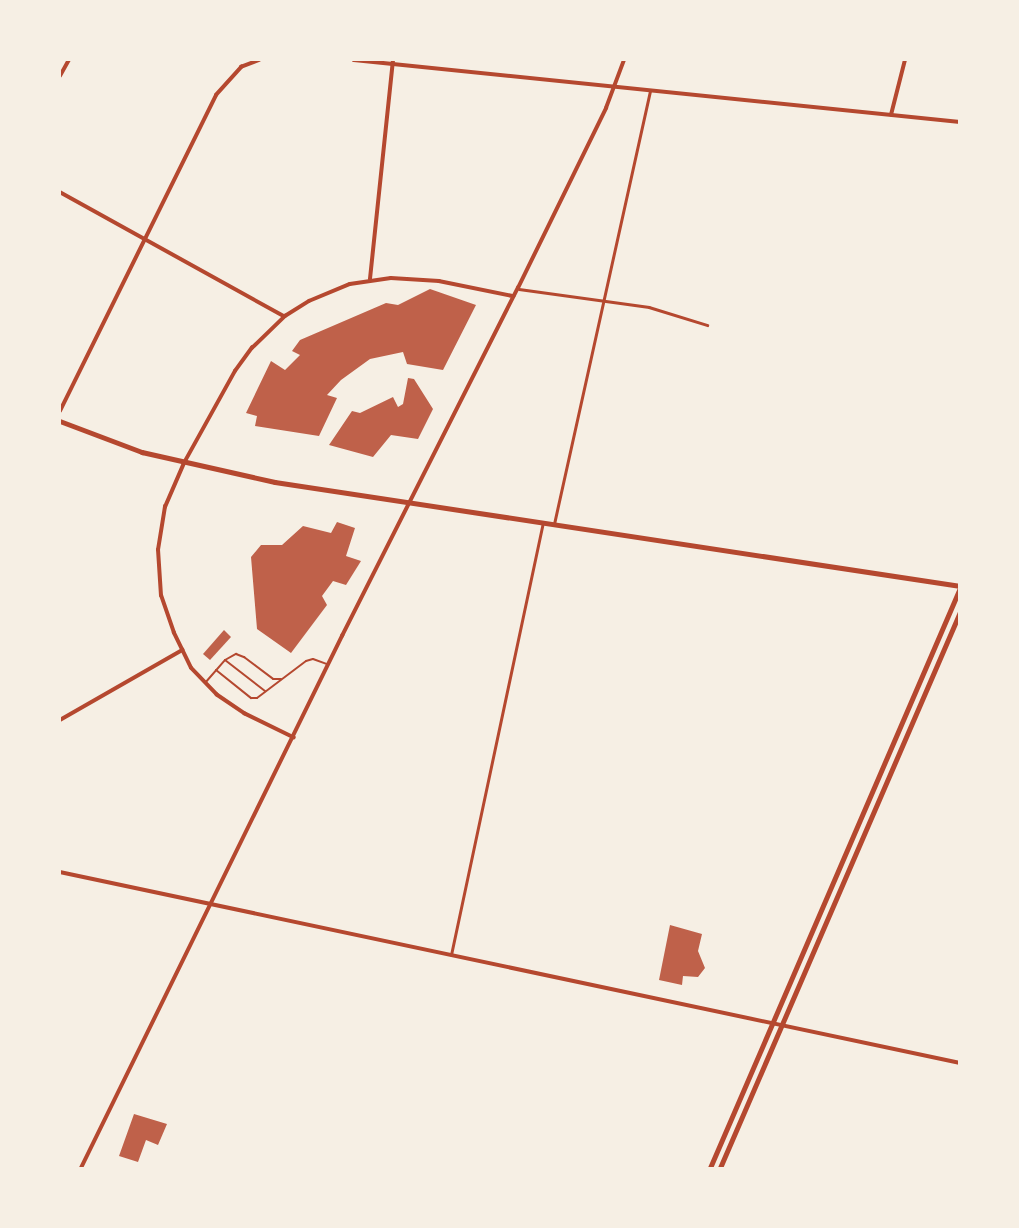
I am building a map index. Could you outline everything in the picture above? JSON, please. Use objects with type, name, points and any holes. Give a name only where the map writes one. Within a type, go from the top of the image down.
[{"type":"main road","points":[[60,421],[142,452],[275,482],[960,587],[710,1168]]},
{"type":"main road","points":[[720,1168],[960,612]]},
{"type":"street","points":[[60,76],[69,60]]},
{"type":"street","points":[[60,411],[216,96],[241,67],[259,60]]},
{"type":"street","points":[[354,60],[960,122]]},
{"type":"street","points":[[81,1168],[328,665],[518,288],[615,86],[624,60]]},
{"type":"street","points":[[891,116],[905,60]]},
{"type":"street","points":[[370,279],[393,62]]},
{"type":"street","points":[[554,526],[650,90]]},
{"type":"street","points":[[60,192],[285,316]]},
{"type":"street","points":[[294,738],[245,714],[204,684],[181,650],[162,596],[158,550],[166,507],[184,463],[235,371],[252,348],[285,316],[329,291],[370,279],[439,282],[513,296]]},
{"type":"street","points":[[518,288],[672,312],[680,319],[707,325]]},
{"type":"street","points":[[451,956],[543,524]]},
{"type":"street","points":[[60,720],[181,650]]},
{"type":"street","points":[[60,872],[960,1063]]},
{"type":"lane","points":[[204,684],[225,660],[236,654],[273,679],[282,679]]},
{"type":"lane","points":[[216,670],[251,698],[257,698],[306,661],[313,659],[328,665]]},
{"type":"lane","points":[[225,660],[267,692]]},
{"type":"building","points":[[430,289],[476,305],[443,370],[407,364],[403,352],[370,359],[341,380],[327,395],[337,398],[319,436],[255,426],[257,416],[246,413],[271,361],[285,370],[300,355],[292,351],[300,340],[386,303],[398,305]]},
{"type":"building","points":[[408,378],[414,379],[433,409],[418,439],[391,435],[373,457],[329,445],[352,411],[360,413],[393,397],[398,407],[403,404]]},
{"type":"building","points":[[337,522],[355,528],[346,556],[361,561],[346,585],[333,581],[322,596],[327,605],[291,653],[257,629],[251,557],[261,545],[282,545],[303,526],[331,533]]},
{"type":"building","points":[[224,630],[231,637],[210,660],[203,654]]},
{"type":"building","points":[[670,925],[702,934],[698,951],[705,968],[698,977],[683,976],[682,985],[659,980]]},
{"type":"building","points":[[134,1114],[167,1124],[158,1145],[146,1140],[138,1162],[119,1156]]}]
